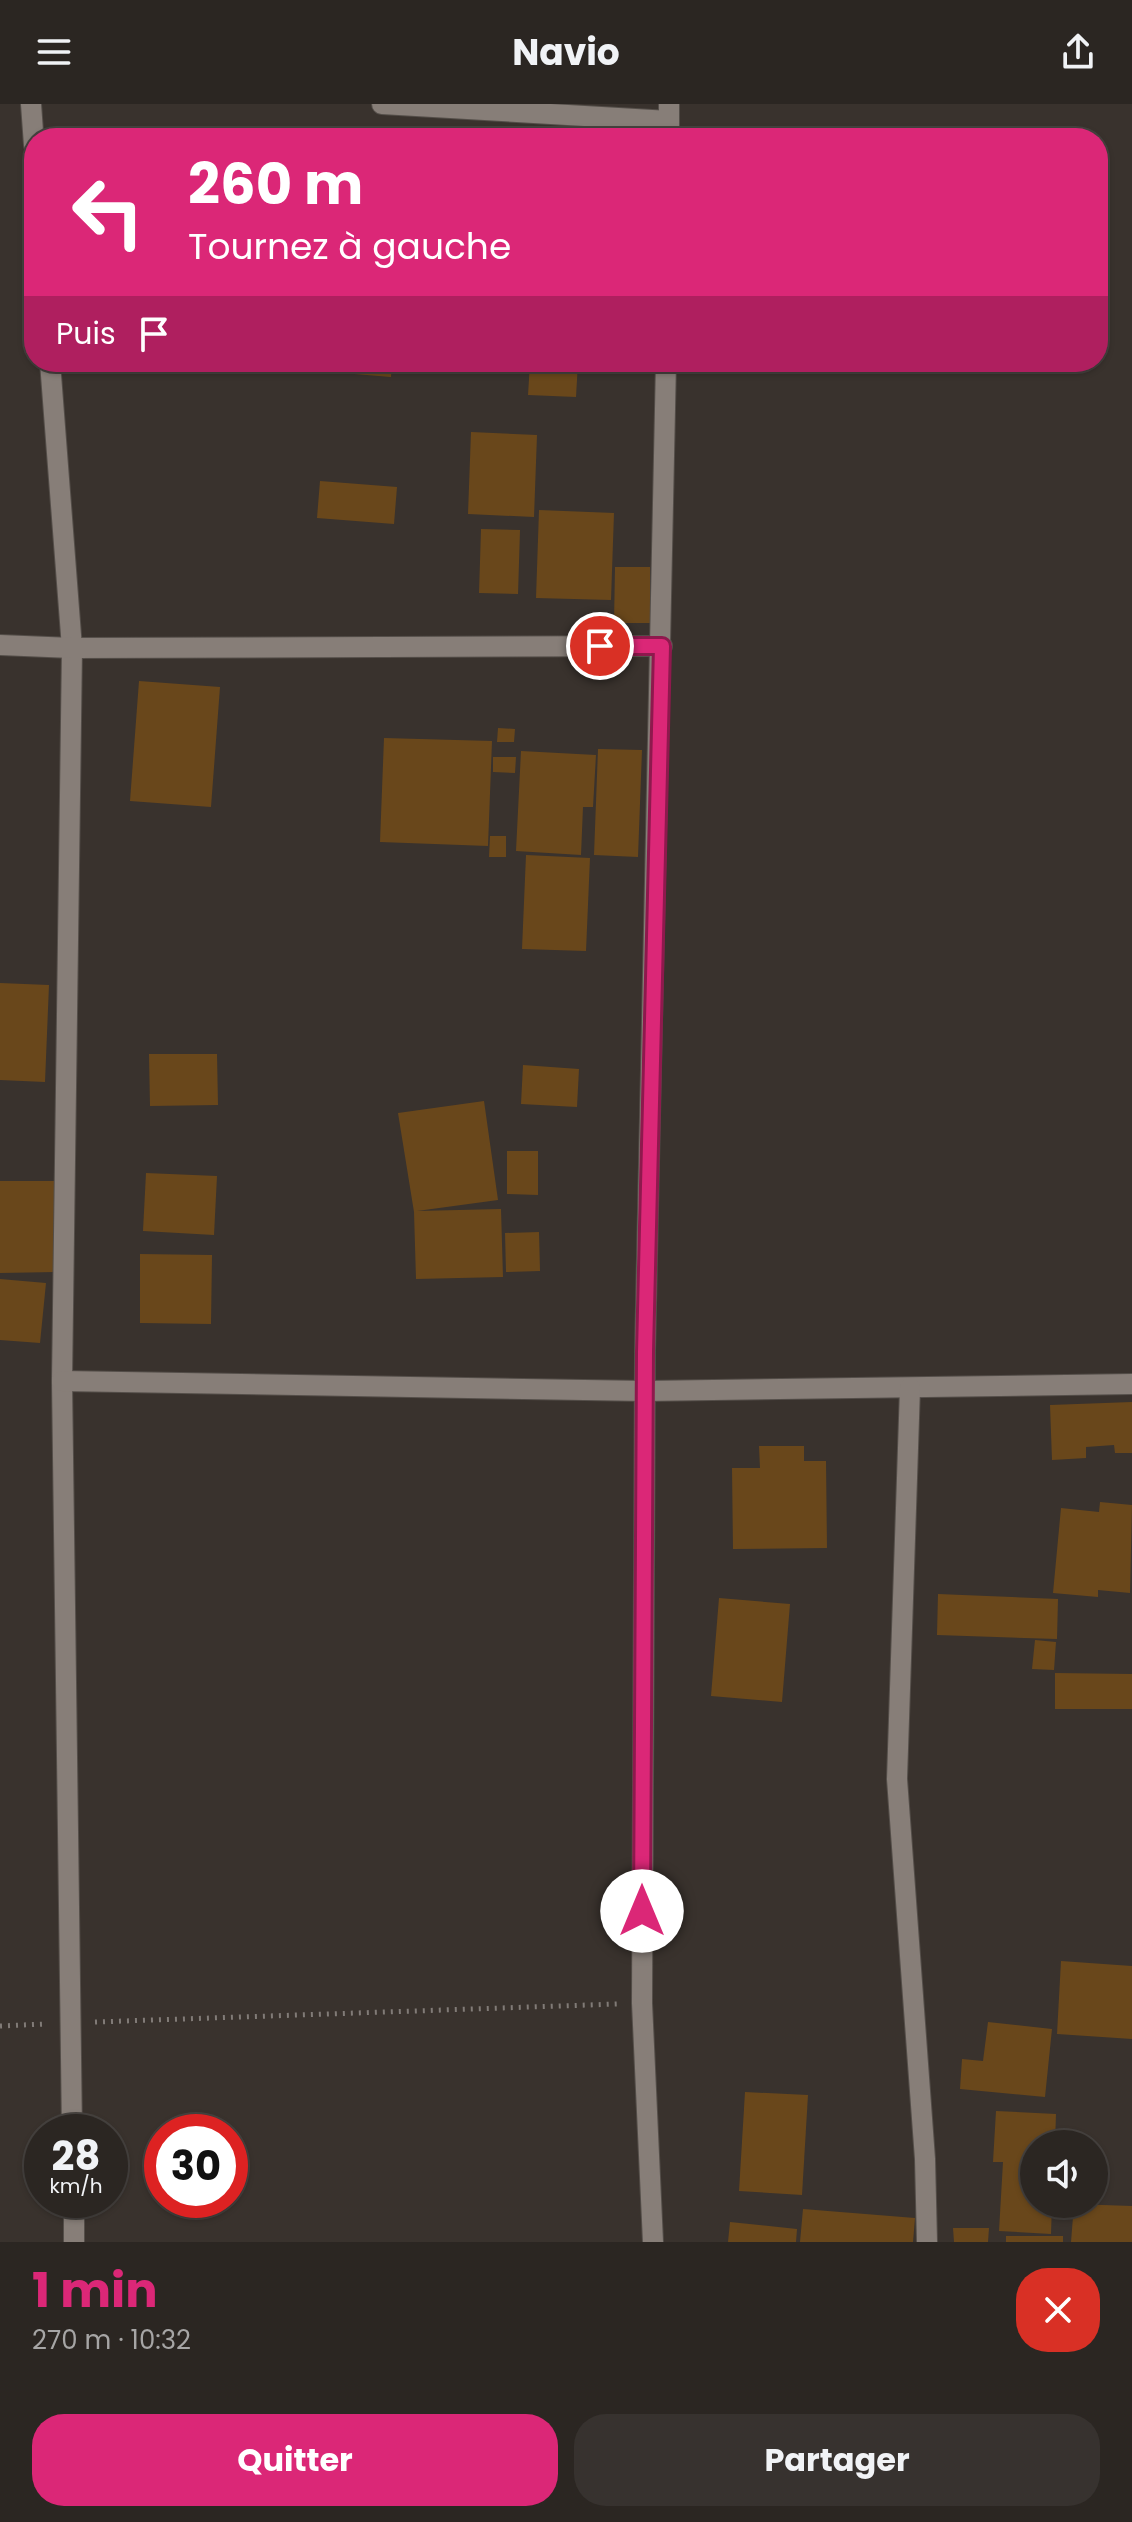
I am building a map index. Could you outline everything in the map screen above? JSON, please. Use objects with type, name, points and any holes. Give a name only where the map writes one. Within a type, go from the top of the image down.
[{"type":"street","points":[[31,104],[33,128]]},
{"type":"street","points":[[382,104],[669,121]]},
{"type":"street","points":[[51,372],[72,648],[62,1381],[72,2114]]},
{"type":"street","points":[[653,2242],[642,2003],[645,1391],[666,372]]},
{"type":"street","points":[[0,645],[72,648],[662,646]]},
{"type":"street","points":[[62,1381],[645,1391],[1132,1384]]},
{"type":"street","points":[[910,1388],[897,1779],[925,2159],[927,2242]]},
{"type":"street","points":[[74,2218],[74,2242]]},
{"type":"path","points":[[0,2026],[642,2003]]},
{"type":"building","points":[[354,372],[391,372],[391,377]]},
{"type":"building","points":[[529,372],[577,372],[576,397],[528,395]]},
{"type":"building","points":[[471,432],[537,435],[534,517],[468,514]]},
{"type":"building","points":[[320,481],[397,487],[394,524],[317,518]]},
{"type":"building","points":[[539,510],[614,513],[611,600],[536,598]]},
{"type":"building","points":[[481,529],[520,530],[518,594],[479,593]]},
{"type":"building","points":[[615,567],[650,567],[650,623],[614,623]]},
{"type":"building","points":[[139,681],[220,687],[211,807],[130,801]]},
{"type":"building","points":[[498,728],[515,729],[514,742],[497,742]]},
{"type":"building","points":[[384,738],[492,741],[488,846],[380,842]]},
{"type":"building","points":[[598,749],[642,750],[638,857],[594,855]]},
{"type":"building","points":[[521,751],[596,755],[593,807],[583,807],[581,855],[516,851]]},
{"type":"building","points":[[493,757],[516,757],[515,773],[493,772]]},
{"type":"building","points":[[490,836],[506,836],[506,857],[489,857]]},
{"type":"building","points":[[526,855],[590,858],[586,951],[522,949]]},
{"type":"building","points":[[0,983],[49,985],[45,1082],[0,1080]]},
{"type":"building","points":[[149,1054],[217,1054],[218,1105],[150,1106]]},
{"type":"building","points":[[523,1065],[579,1069],[577,1107],[521,1104]]},
{"type":"building","points":[[484,1101],[498,1200],[417,1211],[501,1209],[503,1277],[416,1279],[414,1212],[398,1113]]},
{"type":"building","points":[[507,1151],[538,1151],[538,1195],[507,1194]]},
{"type":"building","points":[[146,1173],[217,1176],[214,1235],[143,1231]]},
{"type":"building","points":[[0,1181],[55,1181],[56,1272],[0,1273]]},
{"type":"building","points":[[539,1232],[540,1271],[506,1272],[505,1233]]},
{"type":"building","points":[[140,1254],[212,1255],[211,1324],[140,1323]]},
{"type":"building","points":[[0,1279],[46,1283],[40,1343],[0,1340]]},
{"type":"building","points":[[1132,1402],[1132,1453],[1115,1453],[1114,1445],[1086,1447],[1086,1458],[1052,1460],[1050,1405]]},
{"type":"building","points":[[759,1446],[804,1446],[804,1461],[826,1461],[827,1548],[733,1549],[732,1468],[760,1468]]},
{"type":"building","points":[[1100,1502],[1132,1505],[1130,1593],[1098,1590],[1098,1597],[1053,1593],[1061,1508],[1099,1512]]},
{"type":"building","points":[[938,1594],[1058,1599],[1057,1639],[937,1635]]},
{"type":"building","points":[[719,1598],[790,1604],[782,1702],[711,1696]]},
{"type":"building","points":[[1035,1640],[1056,1642],[1054,1670],[1032,1669]]},
{"type":"building","points":[[1055,1673],[1132,1674],[1132,1709],[1055,1709]]},
{"type":"building","points":[[1061,1961],[1132,1966],[1132,2039],[1057,2034]]},
{"type":"building","points":[[988,2022],[1052,2029],[1045,2097],[960,2089],[962,2059],[983,2061]]},
{"type":"building","points":[[745,2092],[808,2095],[802,2195],[739,2191]]},
{"type":"building","points":[[996,2111],[1056,2114],[1055,2130],[1020,2130],[1020,2218],[1052,2218],[1051,2234],[999,2231],[1003,2162],[993,2162]]},
{"type":"building","points":[[1108,2205],[1132,2206],[1132,2242],[1071,2242],[1073,2218],[1108,2218]]},
{"type":"building","points":[[803,2209],[915,2218],[913,2242],[800,2242]]},
{"type":"building","points":[[730,2222],[797,2229],[796,2242],[728,2242]]},
{"type":"building","points":[[953,2228],[989,2228],[988,2242],[954,2242]]},
{"type":"building","points":[[1006,2236],[1063,2236],[1063,2242],[1006,2242]]},
{"type":"route","points":[[600,646],[662,646],[645,1352],[642,1911]]}]
